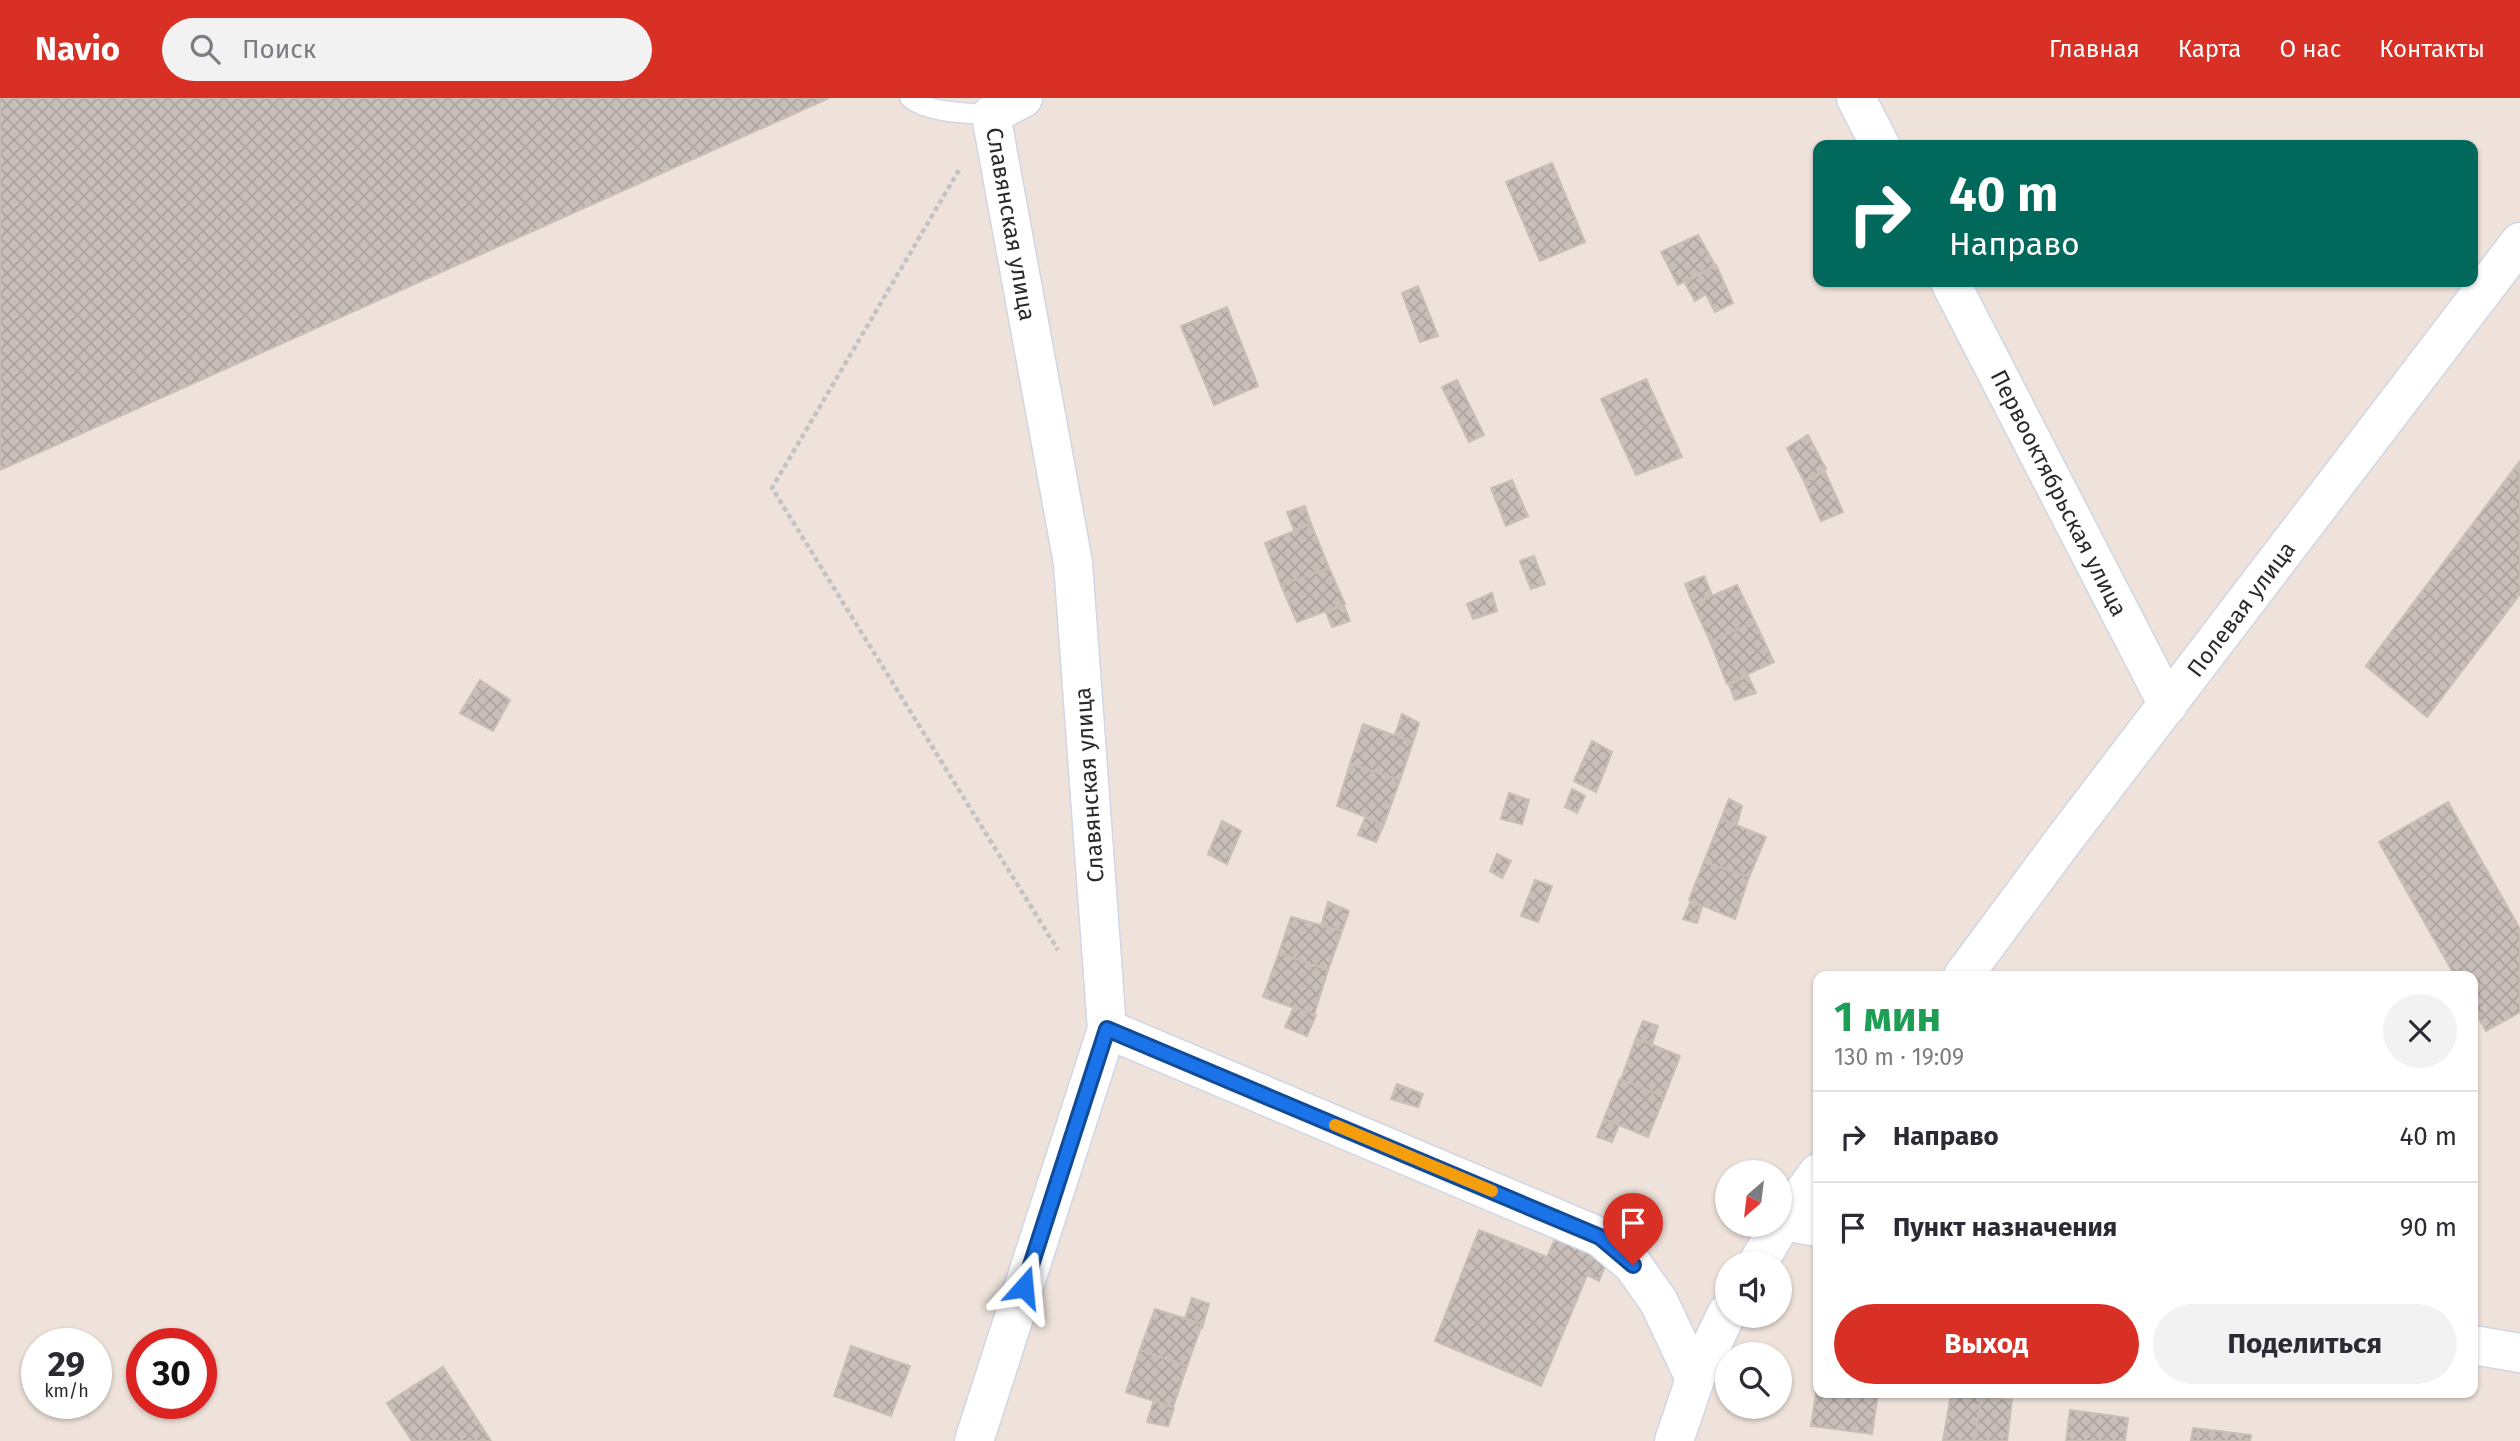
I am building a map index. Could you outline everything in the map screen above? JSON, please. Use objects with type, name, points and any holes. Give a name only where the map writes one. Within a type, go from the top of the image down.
[{"type":"street","points":[[1856,98],[1877,140]]},
{"type":"street","name":"Славянская улица","points":[[974,1441],[1107,1029],[1073,563],[1007,107]]},
{"type":"street","name":"Полевая улица","points":[[1967,971],[2520,243]]},
{"type":"street","name":"Первооктябрьская улица","points":[[1953,287],[2168,705]]},
{"type":"street","points":[[1107,1029],[1600,1237],[1633,1265],[1659,1302],[1695,1379]]},
{"type":"street","points":[[1771,1251],[1801,1224],[1813,1188]]},
{"type":"street","points":[[1674,1441],[1695,1379],[1720,1328]]},
{"type":"street","points":[[2478,1346],[2520,1353]]},
{"type":"lane","points":[[909,98],[940,110],[1007,107]]},
{"type":"path","points":[[1007,107],[772,488],[1063,959]]},
{"type":"building","points":[[0,98],[829,98],[0,470]]},
{"type":"building","points":[[1552,163],[1585,242],[1540,261],[1506,182]]},
{"type":"building","points":[[1698,235],[1715,265],[1678,285],[1661,252]]},
{"type":"building","points":[[1716,265],[1733,303],[1715,312],[1706,294],[1695,301],[1685,283]]},
{"type":"building","points":[[1418,286],[1438,336],[1420,342],[1402,293]]},
{"type":"building","points":[[1227,307],[1258,386],[1214,405],[1181,326]]},
{"type":"building","points":[[1646,379],[1682,457],[1636,475],[1601,399]]},
{"type":"building","points":[[1457,380],[1484,435],[1469,442],[1442,387]]},
{"type":"building","points":[[1808,435],[1826,469],[1804,481],[1787,448]]},
{"type":"building","points":[[2520,461],[2520,594],[2427,717],[2366,666]]},
{"type":"building","points":[[1825,472],[1843,512],[1821,521],[1804,481]]},
{"type":"building","points":[[1512,480],[1528,516],[1506,526],[1491,488]]},
{"type":"building","points":[[1305,506],[1311,524],[1294,530],[1287,512]]},
{"type":"building","points":[[1311,524],[1329,568],[1281,585],[1265,543]]},
{"type":"building","points":[[1534,556],[1545,584],[1531,589],[1520,561]]},
{"type":"building","points":[[1329,568],[1345,604],[1297,622],[1281,585]]},
{"type":"building","points":[[1704,576],[1712,595],[1693,604],[1685,584]]},
{"type":"building","points":[[1737,585],[1755,622],[1710,641],[1693,604]]},
{"type":"building","points":[[1492,593],[1497,611],[1473,619],[1467,604]]},
{"type":"building","points":[[1344,606],[1350,621],[1332,627],[1326,612]]},
{"type":"building","points":[[1755,622],[1774,662],[1727,684],[1710,641]]},
{"type":"building","points":[[1748,676],[1756,693],[1735,700],[1729,685]]},
{"type":"building","points":[[480,680],[510,700],[493,731],[460,713]]},
{"type":"building","points":[[1402,714],[1419,723],[1413,742],[1395,735]]},
{"type":"building","points":[[1363,724],[1413,742],[1400,780],[1350,764]]},
{"type":"building","points":[[1592,741],[1612,752],[1596,792],[1574,781]]},
{"type":"building","points":[[1350,764],[1400,780],[1384,824],[1337,806]]},
{"type":"building","points":[[1572,789],[1585,796],[1577,813],[1565,807]]},
{"type":"building","points":[[1509,793],[1529,800],[1522,824],[1501,819]]},
{"type":"building","points":[[1729,799],[1742,806],[1737,824],[1721,819]]},
{"type":"building","points":[[2448,802],[2520,929],[2520,1012],[2486,1031],[2478,1017],[2478,971],[2452,971],[2379,842]]},
{"type":"building","points":[[1365,818],[1384,824],[1376,842],[1358,835]]},
{"type":"building","points":[[1721,819],[1766,837],[1749,877],[1704,862]]},
{"type":"building","points":[[1222,821],[1241,831],[1227,864],[1208,854]]},
{"type":"building","points":[[1497,854],[1511,861],[1502,878],[1490,871]]},
{"type":"building","points":[[1704,862],[1749,877],[1735,919],[1689,900]]},
{"type":"building","points":[[1535,880],[1552,886],[1538,922],[1521,916]]},
{"type":"building","points":[[1691,901],[1702,907],[1697,923],[1683,919]]},
{"type":"building","points":[[1328,902],[1349,911],[1342,931],[1321,926]]},
{"type":"building","points":[[1291,917],[1342,931],[1328,970],[1279,953]]},
{"type":"building","points":[[1279,953],[1328,970],[1314,1015],[1263,997]]},
{"type":"building","points":[[1294,1007],[1316,1015],[1307,1036],[1285,1027]]},
{"type":"building","points":[[1643,1021],[1658,1026],[1652,1044],[1636,1038]]},
{"type":"building","points":[[1636,1038],[1680,1056],[1664,1097],[1621,1080]]},
{"type":"building","points":[[1620,1079],[1664,1097],[1648,1137],[1604,1119]]},
{"type":"building","points":[[1397,1084],[1423,1094],[1418,1107],[1391,1099]]},
{"type":"building","points":[[1604,1119],[1619,1125],[1612,1142],[1597,1137]]},
{"type":"building","points":[[1479,1230],[1547,1257],[1556,1237],[1600,1255],[1605,1266],[1599,1281],[1587,1275],[1541,1386],[1435,1341]]},
{"type":"building","points":[[1192,1298],[1209,1304],[1202,1328],[1184,1321]]},
{"type":"building","points":[[1155,1309],[1202,1324],[1187,1366],[1140,1350]]},
{"type":"building","points":[[851,1346],[910,1366],[891,1416],[834,1396]]},
{"type":"building","points":[[1140,1350],[1187,1366],[1173,1407],[1126,1392]]},
{"type":"building","points":[[443,1367],[491,1441],[412,1441],[387,1403]]},
{"type":"building","points":[[1815,1398],[1877,1398],[1872,1434],[1811,1426]]},
{"type":"building","points":[[1950,1398],[1981,1398],[1975,1441],[1943,1441]]},
{"type":"building","points":[[1981,1398],[2012,1400],[2007,1441],[1975,1441]]},
{"type":"building","points":[[1154,1400],[1174,1408],[1168,1426],[1147,1422]]},
{"type":"building","points":[[2070,1410],[2128,1418],[2125,1441],[2066,1441]]},
{"type":"building","points":[[2193,1428],[2251,1435],[2250,1441],[2191,1441]]},
{"type":"slow traffic","points":[[1335,1125],[1492,1191]]},
{"type":"route","points":[[1024,1287],[1107,1029],[1600,1237],[1633,1265]]}]
